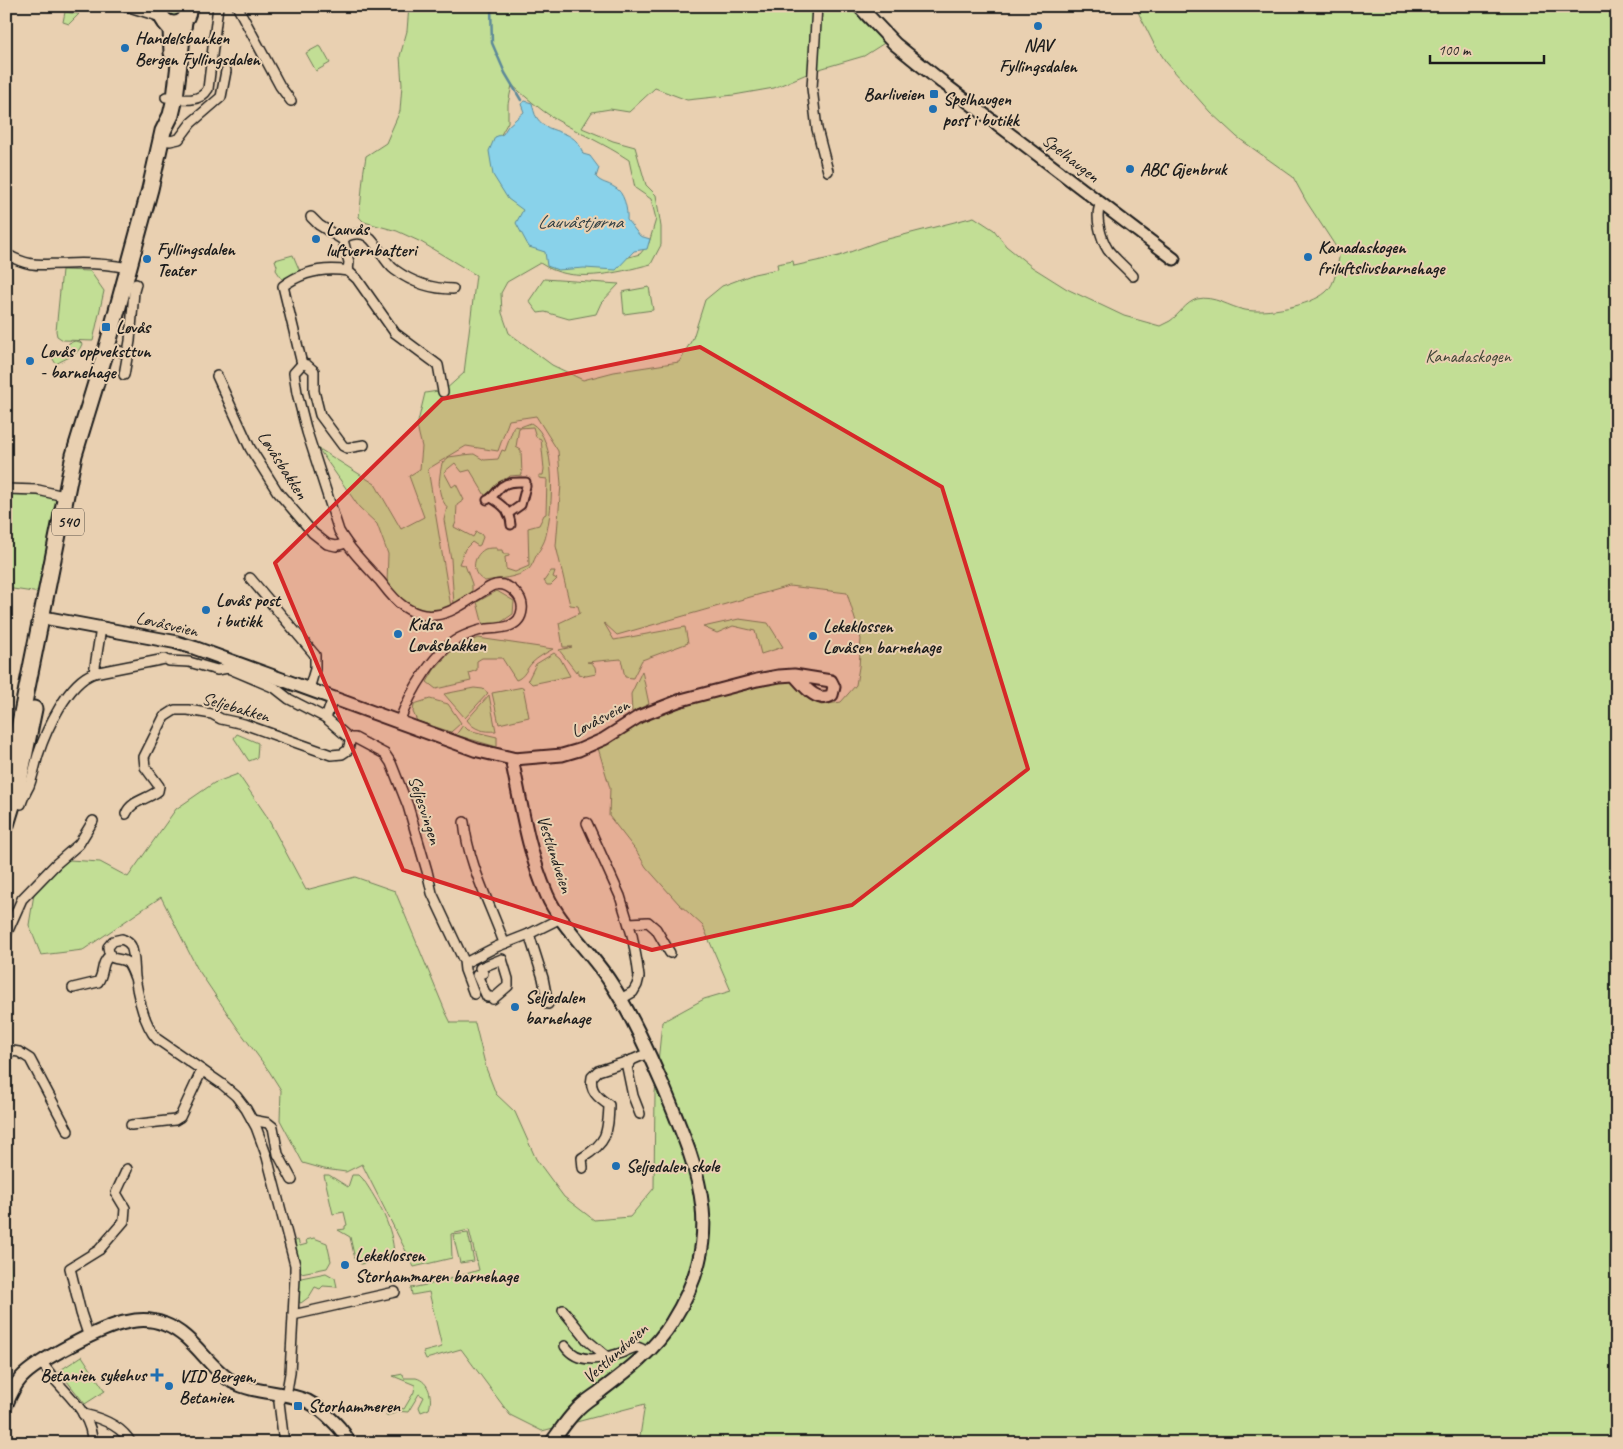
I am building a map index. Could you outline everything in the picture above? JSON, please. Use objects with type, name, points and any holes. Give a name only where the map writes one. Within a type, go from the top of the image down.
[{"type":"main road","name":"Spelhaugen","points":[[859,6],[895,44],[942,82]]},
{"type":"main road","name":"540","points":[[6,825],[13,807],[27,744],[74,455],[107,347],[150,189],[162,135],[171,115],[173,42],[171,30],[160,13]]},
{"type":"main road","name":"540","points":[[160,13],[174,25],[186,14]]},
{"type":"main road","name":"540","points":[[171,98],[186,14]]},
{"type":"main road","name":"540","points":[[6,792],[47,621]]},
{"type":"main road","name":"Løvåsveien","points":[[47,621],[102,628],[195,648],[476,750],[514,759]]},
{"type":"main road","name":"Vestlundveien","points":[[514,759],[513,766],[537,870],[547,896],[620,999],[648,1053],[693,1161],[702,1198],[704,1217],[701,1250],[690,1288],[672,1323],[631,1368],[575,1411],[551,1443]]},
{"type":"main road","points":[[6,1405],[14,1386],[20,1378],[42,1362],[114,1326],[143,1320],[163,1323],[176,1329],[223,1374],[234,1382],[251,1389],[306,1401],[324,1412],[339,1427],[349,1443]]},
{"type":"street","points":[[171,98],[195,99],[205,95],[208,89],[218,6]]},
{"type":"street","points":[[237,6],[280,86],[291,101]]},
{"type":"street","points":[[817,6],[812,88],[817,129],[828,171]]},
{"type":"street","points":[[130,8],[160,13]]},
{"type":"street","points":[[130,8],[160,13]]},
{"type":"street","points":[[162,135],[170,141],[179,139],[191,123],[218,101],[221,97],[226,71]]},
{"type":"street","name":"Spelhaugen","points":[[942,82],[1174,259]]},
{"type":"street","name":"Spelhaugen","points":[[1101,204],[1099,208],[1099,222],[1105,244],[1108,250],[1134,276]]},
{"type":"street","points":[[311,217],[319,225],[343,240],[349,262],[348,271]]},
{"type":"street","points":[[343,240],[352,234],[362,234],[371,238],[394,269],[424,285],[453,289]]},
{"type":"street","points":[[8,255],[24,263],[36,266],[67,264],[116,265],[128,268]]},
{"type":"street","points":[[364,445],[347,448],[343,446],[320,415],[314,391],[314,371],[312,368],[302,364],[283,286],[295,279],[320,270],[348,271],[357,279],[395,333],[438,365],[443,392]]},
{"type":"street","points":[[124,375],[136,284]]},
{"type":"street","points":[[107,347],[128,354]]},
{"type":"street","name":"Løvåsbakken","points":[[302,364],[294,373],[296,393],[336,523],[346,542],[396,600],[409,610],[420,614],[439,615],[456,608],[497,584],[505,585],[516,592],[522,603],[520,617],[512,624],[500,629],[485,629],[464,636],[441,652],[426,673],[399,722]]},
{"type":"street","name":"Løvåsbakken","points":[[217,376],[250,448],[277,491],[313,533],[327,544],[336,546],[346,542]]},
{"type":"street","points":[[508,514],[521,505],[526,484],[514,482],[502,486],[489,499],[503,505],[511,525]]},
{"type":"street","points":[[6,489],[38,490],[68,497]]},
{"type":"street","points":[[250,578],[315,655],[315,669],[309,689]]},
{"type":"street","points":[[94,673],[102,628]]},
{"type":"street","name":"Løvåsveien","points":[[13,807],[28,786],[38,755],[53,720],[71,690],[88,674],[167,660],[189,662],[217,670],[228,668],[275,688],[289,699],[326,718]]},
{"type":"street","name":"Løvåsveien","points":[[514,759],[562,755],[604,739],[640,716],[681,700],[757,680],[794,675]]},
{"type":"street","points":[[326,718],[333,698]]},
{"type":"street","name":"Seljebakken","points":[[126,814],[130,806],[152,796],[158,791],[159,786],[146,767],[144,757],[164,717],[175,710],[212,714],[331,755],[342,754],[348,750],[349,738]]},
{"type":"street","name":"Seljesvingen","points":[[326,718],[349,738],[355,738],[384,754],[391,763],[408,806],[432,893],[465,963],[465,970],[474,994]]},
{"type":"street","points":[[6,935],[22,899],[56,864],[79,844],[93,821]]},
{"type":"street","name":"Seljesvingen","points":[[464,822],[466,839],[475,868],[503,940],[506,943]]},
{"type":"street","points":[[587,823],[614,881],[629,922],[639,977],[638,985],[633,992],[620,999]]},
{"type":"street","points":[[465,963],[561,918]]},
{"type":"street","points":[[629,922],[648,922],[656,929],[670,953]]},
{"type":"street","points":[[529,934],[544,983],[548,1004]]},
{"type":"street","points":[[136,978],[128,964],[123,960],[112,958],[110,955],[108,947],[113,941],[122,939],[130,945],[147,1024],[151,1032],[157,1039],[236,1096],[252,1120],[267,1157],[295,1265],[290,1373],[279,1402],[284,1443]]},
{"type":"street","points":[[73,988],[98,982],[102,975],[104,961],[110,955]]},
{"type":"street","points":[[502,959],[508,979],[508,986],[492,998],[487,998],[477,975],[483,973],[480,968],[502,959]]},
{"type":"street","points":[[6,1050],[19,1052],[30,1059],[68,1131]]},
{"type":"street","points":[[583,1168],[582,1158],[596,1150],[605,1137],[608,1124],[609,1105],[593,1092],[591,1086],[592,1077],[598,1071],[648,1053]]},
{"type":"street","points":[[632,1060],[627,1067],[627,1071],[640,1114]]},
{"type":"street","points":[[131,1125],[175,1120],[180,1117],[202,1070]]},
{"type":"street","points":[[252,1120],[268,1123],[273,1127],[278,1154],[292,1180]]},
{"type":"street","points":[[89,1337],[70,1268],[99,1250],[124,1221],[125,1208],[116,1193],[127,1169]]},
{"type":"street","points":[[293,1315],[395,1292]]},
{"type":"street","points":[[563,1310],[588,1341],[606,1356]]},
{"type":"street","points":[[565,1346],[583,1359],[592,1360],[620,1353],[634,1347],[647,1352]]},
{"type":"street","points":[[42,1362],[48,1374],[83,1414],[91,1428],[92,1443]]},
{"type":"street","points":[[83,1414],[109,1422],[124,1432],[131,1443]]},
{"type":"highlighted area","points":[[700,347],[942,487],[1028,769],[852,905],[652,950],[403,870],[275,563],[442,399]]},
{"type":"green space","points":[[165,6],[183,6],[184,13],[171,20]]},
{"type":"green space","name":"Kanadaskogen","points":[[409,6],[852,6],[863,22],[886,42],[864,56],[816,70],[774,88],[687,100],[655,88],[629,112],[610,109],[592,112],[582,128],[613,141],[635,147],[646,185],[656,195],[661,227],[661,245],[651,264],[623,271],[594,275],[566,274],[540,263],[507,282],[501,293],[502,313],[509,333],[552,365],[583,380],[614,372],[679,362],[693,338],[705,300],[722,286],[754,274],[778,269],[777,264],[793,261],[794,266],[839,256],[880,241],[974,217],[994,230],[1006,246],[1032,267],[1067,289],[1124,316],[1160,326],[1174,318],[1189,303],[1203,298],[1239,309],[1254,311],[1276,310],[1299,305],[1319,297],[1329,289],[1336,274],[1340,253],[1306,201],[1293,177],[1237,137],[1210,112],[1166,62],[1153,42],[1135,6],[1617,6],[1617,1443],[639,1443],[645,1404],[542,1431],[510,1415],[461,1349],[426,1359],[423,1352],[442,1347],[429,1292],[412,1295],[411,1288],[436,1283],[479,1270],[469,1230],[451,1234],[452,1258],[414,1267],[362,1164],[346,1172],[324,1169],[303,1163],[280,1120],[281,1090],[197,968],[161,897],[83,950],[41,955],[29,925],[34,894],[30,887],[54,859],[100,862],[128,877],[176,809],[214,783],[238,774],[266,815],[306,890],[355,877],[395,891],[451,1023],[475,1023],[486,1068],[496,1094],[515,1112],[536,1159],[564,1197],[594,1220],[630,1217],[654,1188],[655,1093],[662,1022],[704,999],[731,991],[703,926],[679,904],[646,867],[637,852],[609,816],[610,788],[598,748],[628,729],[656,716],[693,703],[731,693],[789,680],[821,705],[841,702],[856,685],[861,639],[847,593],[789,586],[617,635],[604,623],[614,640],[685,627],[688,643],[642,660],[633,678],[625,677],[621,659],[587,662],[592,663],[595,667],[596,674],[586,676],[578,674],[578,669],[576,672],[559,650],[572,647],[563,647],[559,623],[580,613],[578,606],[570,605],[556,546],[561,484],[558,451],[536,416],[509,420],[498,451],[466,446],[428,469],[451,607],[420,614],[387,584],[388,554],[377,524],[359,507],[318,448],[375,484],[401,529],[424,517],[409,476],[420,469],[422,447],[417,426],[425,393],[445,390],[464,373],[476,275],[421,242],[397,231],[364,222],[359,217],[366,156],[386,143],[400,111],[402,85],[400,56],[407,31]],"holes":[[[512,85],[555,119],[629,160],[635,188],[651,199],[656,219],[649,243],[640,254],[593,267],[493,149],[508,122],[508,104]]]},
{"type":"green space","points":[[65,12],[79,14],[69,24],[63,22]]},
{"type":"green space","points":[[319,46],[330,63],[316,71],[306,53]]},
{"type":"green space","points":[[293,255],[301,274],[282,279],[276,270],[275,260]]},
{"type":"green space","points":[[62,270],[90,271],[104,291],[93,341],[63,340],[57,336]]},
{"type":"green space","points":[[544,279],[619,284],[601,303],[596,314],[569,319],[545,312],[538,313],[529,301]]},
{"type":"green space","points":[[649,287],[653,310],[624,314],[622,292]]},
{"type":"green space","points":[[75,341],[82,344],[78,351],[56,364],[51,356]]},
{"type":"green space","points":[[531,423],[540,431],[546,443],[551,475],[551,492],[545,540],[531,566],[524,572],[485,581],[477,575],[474,566],[480,552],[485,549],[497,548],[497,550],[502,550],[503,554],[509,554],[509,556],[505,557],[506,569],[515,572],[529,566],[528,528],[539,525],[546,514],[547,479],[539,478],[539,475],[543,475],[544,469],[541,439],[536,437],[533,427],[519,428],[516,447],[521,450],[522,475],[510,476],[486,497],[470,470],[462,472],[455,463],[444,472],[452,487],[456,484],[464,500],[457,505],[454,527],[473,537],[476,532],[483,537],[480,545],[478,546],[472,542],[465,549],[459,564],[465,565],[472,584],[472,593],[454,604],[451,559],[444,520],[447,507],[441,497],[439,486],[442,463],[449,457],[474,454],[484,460],[498,459],[502,450],[505,451],[514,426],[520,427]]},
{"type":"green space","points":[[6,489],[65,496],[40,593],[6,588]]},
{"type":"green space","points":[[551,571],[555,571],[553,577],[557,579],[551,585],[547,585],[544,581]]},
{"type":"green space","points":[[497,591],[514,601],[513,614],[500,623],[483,625],[477,602]]},
{"type":"green space","points":[[739,619],[768,623],[783,647],[761,654],[755,631],[733,626],[717,633],[703,627]]},
{"type":"green space","points":[[478,638],[553,649],[534,661],[523,675],[516,680],[502,658],[482,658],[477,661],[477,670],[469,673],[471,681],[436,689],[427,682],[434,670],[454,648]]},
{"type":"green space","points":[[554,653],[560,658],[570,676],[532,684],[528,680],[536,664]]},
{"type":"green space","points":[[642,671],[649,704],[632,712],[631,694]]},
{"type":"green space","points":[[523,687],[529,717],[499,724],[492,693]]},
{"type":"green space","points":[[474,688],[483,689],[488,693],[465,718],[444,694]]},
{"type":"green space","points":[[489,695],[496,731],[480,730],[467,720]]},
{"type":"green space","points":[[430,699],[448,704],[461,723],[451,732],[417,721],[413,712],[414,704]]},
{"type":"green space","points":[[463,725],[468,730],[497,737],[497,747],[456,735]]},
{"type":"green space","points":[[237,734],[258,743],[257,758],[249,761],[234,738]]},
{"type":"green space","points":[[324,1175],[329,1175],[348,1187],[352,1175],[359,1175],[363,1179],[388,1225],[394,1255],[361,1264],[355,1259],[350,1237],[338,1230],[345,1229],[347,1225],[344,1212],[333,1214]]},
{"type":"green space","points":[[468,1233],[474,1261],[460,1263],[453,1235]]},
{"type":"green space","points":[[314,1238],[327,1243],[331,1261],[327,1268],[301,1273],[299,1271],[295,1241],[298,1240],[300,1246],[307,1244],[306,1240]]},
{"type":"green space","points":[[6,1255],[10,1258],[12,1280],[10,1289],[6,1288]]},
{"type":"green space","points":[[326,1273],[335,1278],[337,1287],[323,1286],[320,1289],[315,1287],[309,1297],[301,1303],[299,1302],[299,1282],[301,1278]]},
{"type":"green space","points":[[82,1356],[105,1391],[85,1404],[59,1371]]},
{"type":"green space","points":[[403,1374],[404,1378],[416,1378],[427,1386],[430,1395],[429,1409],[421,1412],[419,1407],[424,1397],[419,1394],[408,1412],[396,1411],[386,1416],[389,1405],[404,1409],[414,1392],[415,1385],[393,1376]]},
{"type":"water","name":"Lauvåstjørna","points":[[525,101],[532,103],[536,116],[542,124],[574,139],[583,154],[590,156],[599,168],[596,177],[617,189],[623,197],[627,211],[627,220],[640,236],[650,239],[647,249],[634,251],[616,270],[584,268],[558,270],[547,266],[545,252],[529,247],[516,223],[523,210],[508,199],[493,175],[489,151],[495,137],[503,134],[508,126],[524,112],[521,104]]},
{"type":"waterway","points":[[491,6],[492,43],[505,73],[521,100]]},
{"type":"place","name":"NAV Fyllingsdalen","points":[[1038,26]]},
{"type":"place","name":"Handelsbanken Bergen Fyllingsdalen","points":[[125,48]]},
{"type":"place","name":"Barliveien","points":[[934,94]]},
{"type":"place","name":"Spelhaugen post i butikk","points":[[933,109]]},
{"type":"place","name":"ABC Gjenbruk","points":[[1130,169]]},
{"type":"place","name":"Lauvås luftvernbatteri","points":[[316,239]]},
{"type":"place","name":"Kanadaskogen friluftslivsbarnehage","points":[[1308,257]]},
{"type":"place","name":"Fyllingsdalen Teater","points":[[147,259]]},
{"type":"place","name":"Løvås","points":[[106,327]]},
{"type":"place","name":"Løvås oppveksttun - barnehage","points":[[30,361]]},
{"type":"place","name":"Løvås post i butikk","points":[[206,610]]},
{"type":"place","name":"Kidsa Løvåsbakken","points":[[398,634]]},
{"type":"place","name":"Lekeklossen Løvåsen barnehage","points":[[813,636]]},
{"type":"place","name":"Seljedalen barnehage","points":[[515,1007]]},
{"type":"place","name":"Seljedalen skole","points":[[616,1166]]},
{"type":"place","name":"Lekeklossen Storhammaren barnehage","points":[[345,1265]]},
{"type":"place","name":"Betanien sykehus","points":[[157,1375]]},
{"type":"place","name":"VID Bergen, Betanien","points":[[169,1386]]},
{"type":"place","name":"Storhammeren","points":[[298,1406]]}]
